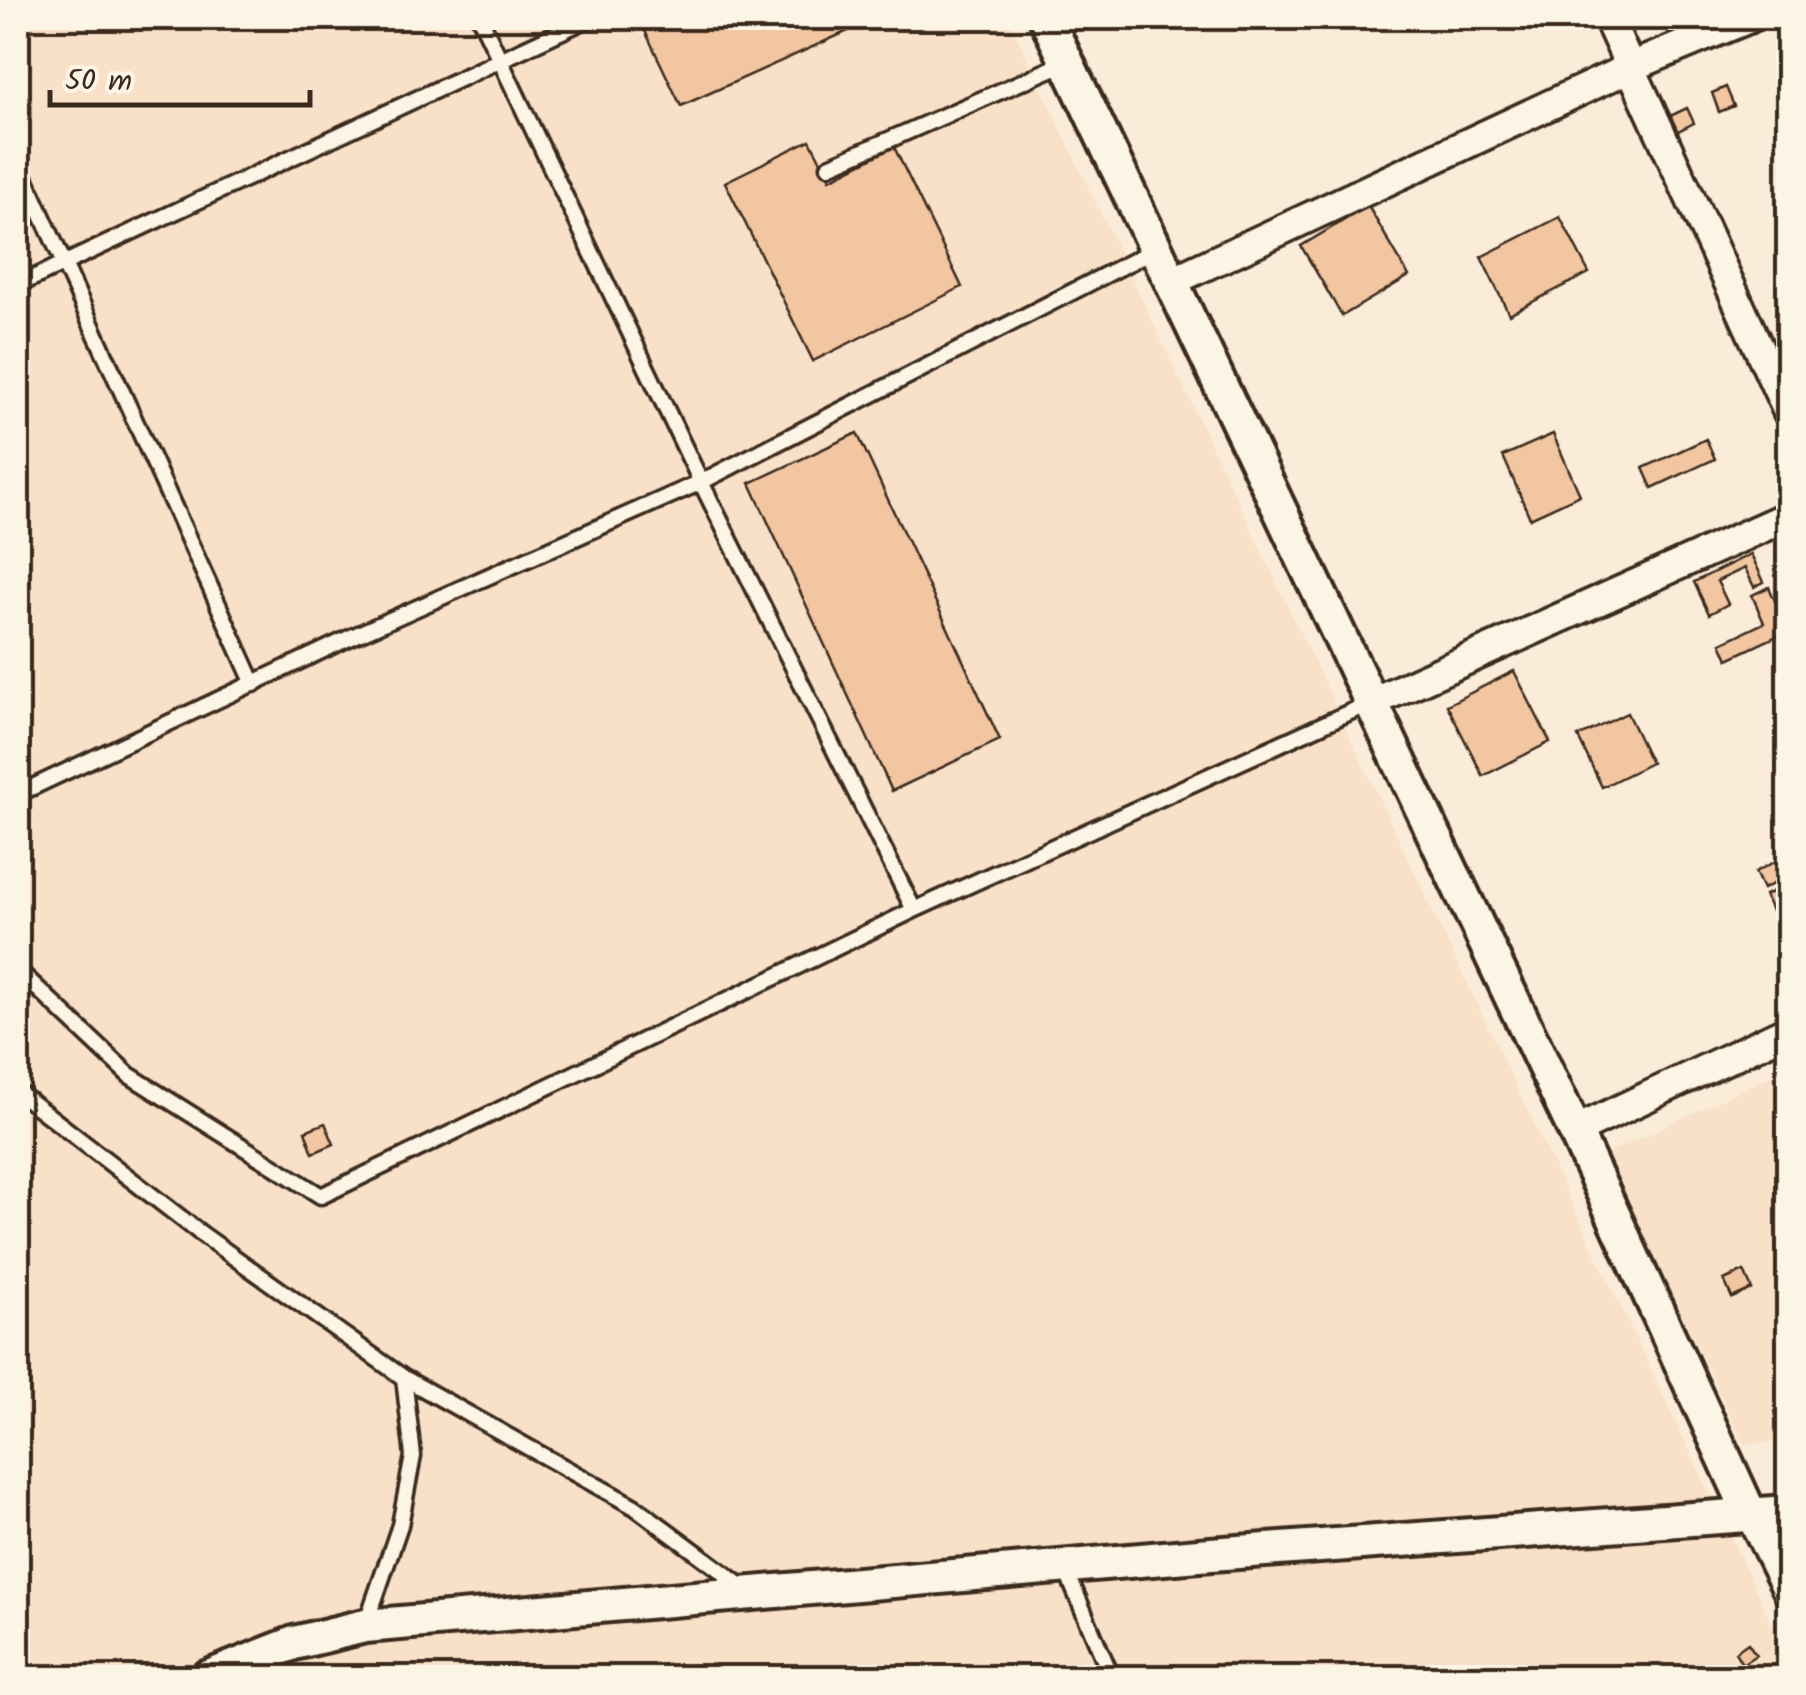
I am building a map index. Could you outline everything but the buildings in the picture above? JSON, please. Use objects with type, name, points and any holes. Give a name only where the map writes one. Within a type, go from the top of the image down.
[{"type":"street","points":[[1046,18],[1575,1131],[1788,1591]]},
{"type":"street","points":[[1608,18],[1788,412]]},
{"type":"street","points":[[1170,282],[1631,67],[1749,18]]},
{"type":"street","points":[[1370,704],[1788,516]]},
{"type":"street","points":[[1575,1131],[1788,1030]]},
{"type":"street","points":[[206,1678],[294,1642],[366,1626],[1788,1512]]},
{"type":"lane","points":[[480,18],[701,482],[914,910]]},
{"type":"lane","points":[[18,286],[590,18]]},
{"type":"lane","points":[[829,166],[1067,62]]},
{"type":"lane","points":[[18,162],[254,684]]},
{"type":"lane","points":[[18,794],[701,482],[1156,248]]},
{"type":"lane","points":[[18,970],[129,1075],[321,1196],[586,1064],[914,910],[1370,704]]},
{"type":"lane","points":[[18,1092],[203,1235],[404,1378],[635,1508],[752,1594]]},
{"type":"lane","points":[[366,1626],[400,1525],[413,1456],[404,1378]]},
{"type":"lane","points":[[1065,1567],[1112,1678]]},
{"type":"shaded area","points":[[18,18],[1008,18],[1788,1658],[1788,1677],[18,1677]]},
{"type":"shaded area","points":[[1788,1068],[1788,1441],[1744,1444],[1605,1155]]}]
